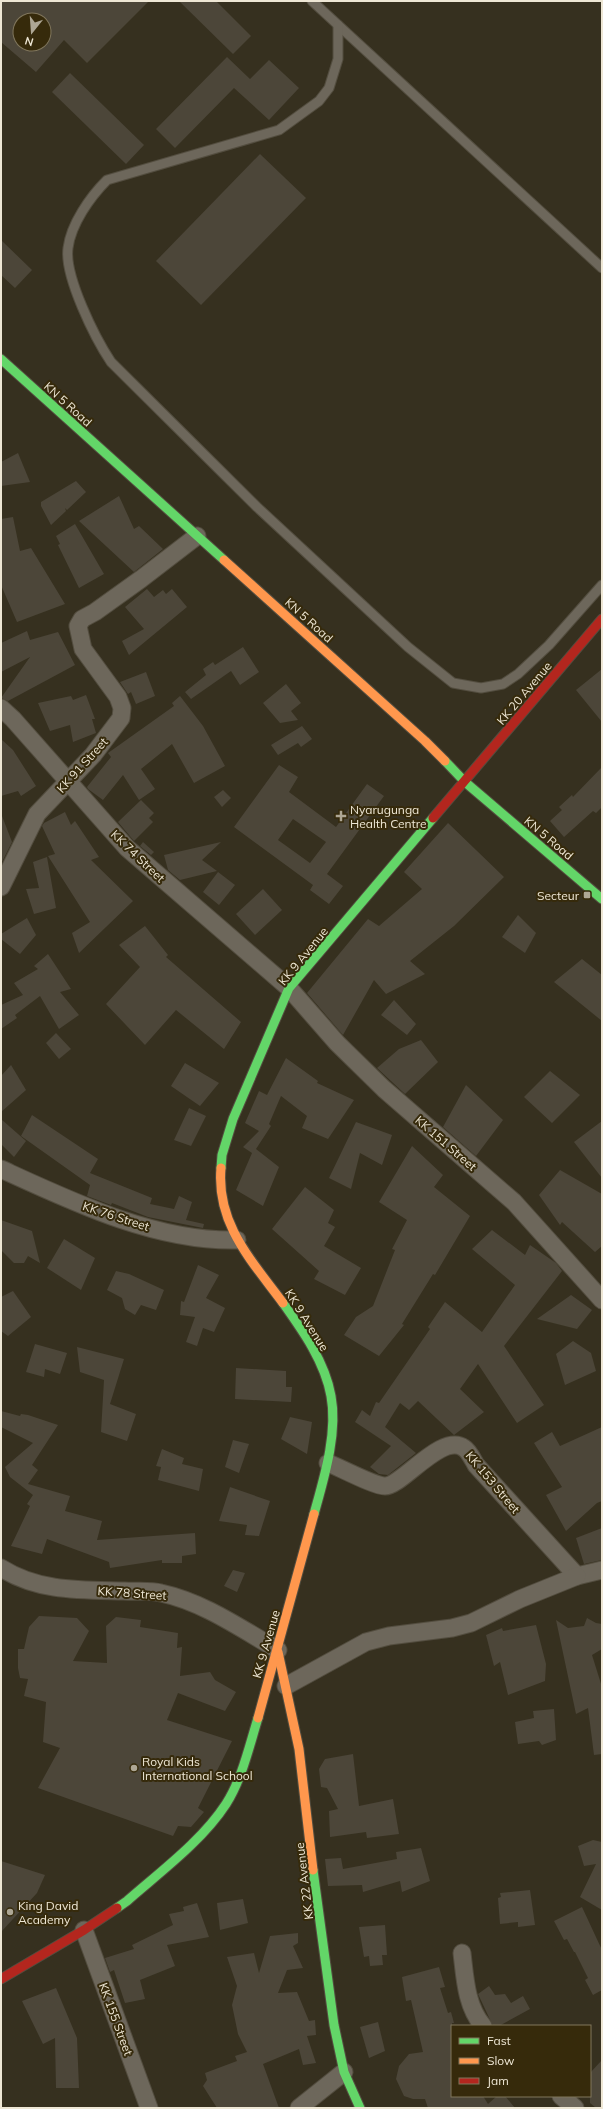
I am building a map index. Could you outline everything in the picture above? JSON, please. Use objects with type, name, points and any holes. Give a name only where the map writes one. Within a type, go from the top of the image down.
[{"type":"main road","name":"KN 5 Road","points":[[1,359],[425,741],[465,782],[602,899]]},
{"type":"main road","name":"KK 20 Avenue","points":[[465,782],[602,619]]},
{"type":"main road","name":"KK 9 Avenue","points":[[1,1979],[84,1930],[127,1902],[164,1870],[205,1831],[226,1804],[242,1771],[278,1650],[328,1463],[332,1416],[331,1396],[325,1375],[312,1346],[292,1315],[237,1240],[222,1205],[219,1187],[222,1155],[233,1119],[289,988],[465,782]]},
{"type":"main road","name":"KK 22 Avenue","points":[[278,1650],[299,1749],[326,1976],[344,2072],[360,2108]]},
{"type":"street","name":"KK 91 Street","points":[[1,887],[37,814],[93,755],[120,718],[122,708],[118,697],[83,649],[78,626],[82,619],[95,612],[141,579],[197,536]]},
{"type":"street","name":"KK 74 Street","points":[[1,708],[13,719],[127,848],[289,988]]},
{"type":"street","name":"KK 151 Street","points":[[289,988],[337,1043],[384,1089],[514,1202],[602,1300]]},
{"type":"street","name":"KK 76 Street","points":[[1,1169],[71,1201],[132,1222],[187,1238],[237,1240]]},
{"type":"street","name":"KK 153 Street","points":[[328,1463],[384,1486],[397,1482],[423,1459],[444,1449],[456,1445],[464,1448],[476,1465],[577,1576]]},
{"type":"street","name":"KK 78 Street","points":[[1,1568],[15,1577],[42,1586],[68,1590],[158,1592],[183,1599],[216,1614],[278,1650]]},
{"type":"street","points":[[286,1686],[366,1642],[389,1636],[452,1628],[471,1623],[520,1599],[577,1576],[602,1570]]},
{"type":"street","name":"KK 155 Street","points":[[84,1930],[148,2108]]},
{"type":"street","points":[[462,1953],[467,1991],[477,2019],[482,2025]]},
{"type":"street","points":[[299,2108],[344,2072]]},
{"type":"street","points":[[563,2097],[575,2108]]},
{"type":"lane","points":[[312,1],[602,268]]},
{"type":"lane","points":[[338,25],[338,59],[329,88],[319,101],[279,130],[107,180],[98,189],[72,234],[67,260],[77,291],[99,343],[111,362],[257,507],[408,647],[453,683],[482,688],[503,684],[518,674],[549,645],[602,585]]},
{"type":"building","points":[[1,1],[149,1],[87,63],[64,40],[36,72],[13,52],[52,52],[52,12],[12,12],[12,51],[1,42]]},
{"type":"building","points":[[179,1],[216,1],[251,36],[233,54]]},
{"type":"building","points":[[227,57],[250,79],[269,60],[299,88],[269,120],[234,88],[175,148],[156,129]]},
{"type":"building","points":[[70,73],[144,145],[126,164],[52,92]]},
{"type":"building","points":[[260,154],[306,198],[201,305],[156,261]]},
{"type":"building","points":[[1,240],[32,270],[15,288],[1,275]]},
{"type":"building","points":[[18,453],[30,482],[1,486],[1,462]]},
{"type":"building","points":[[76,481],[86,492],[67,510],[65,508],[66,511],[51,525],[41,506],[41,502]]},
{"type":"building","points":[[119,496],[134,529],[139,526],[163,549],[134,572],[79,521]]},
{"type":"building","points":[[13,517],[20,551],[31,548],[65,604],[17,622],[1,585],[1,519]]},
{"type":"building","points":[[75,524],[104,574],[79,588],[58,545],[60,544],[56,536]]},
{"type":"building","points":[[147,589],[154,597],[163,590],[166,594],[172,589],[187,607],[129,655],[122,641],[144,629],[125,607]]},
{"type":"building","points":[[27,631],[30,640],[58,632],[75,665],[8,701],[1,698],[30,657],[1,672],[1,643]]},
{"type":"building","points":[[243,647],[259,672],[240,685],[231,671],[191,699],[185,692],[206,675],[203,669],[213,662],[215,665]]},
{"type":"building","points":[[602,669],[602,722],[576,690]]},
{"type":"building","points":[[146,672],[155,696],[136,704],[131,692],[128,694],[120,682]]},
{"type":"building","points":[[286,684],[301,703],[291,711],[298,720],[280,723],[263,703]]},
{"type":"building","points":[[86,695],[95,719],[92,719],[96,733],[73,742],[70,725],[50,731],[38,703],[71,696],[73,700]]},
{"type":"building","points":[[180,696],[203,726],[225,766],[194,783],[172,744],[141,769],[155,789],[139,800],[123,775],[103,800],[88,789],[87,787],[111,757],[108,753],[174,706],[172,703]]},
{"type":"building","points":[[302,726],[312,739],[301,747],[298,743],[278,755],[271,745]]},
{"type":"building","points":[[1,739],[13,750],[36,786],[21,796],[18,791],[1,796]]},
{"type":"building","points":[[279,765],[298,777],[289,792],[336,827],[367,784],[384,796],[327,874],[343,886],[329,904],[310,890],[313,885],[234,827]],"holes":[[[293,819],[326,842],[310,863],[278,840]]]},
{"type":"building","points":[[602,767],[602,807],[596,813],[593,811],[564,837],[550,821],[562,810],[559,807],[572,795],[573,797]]},
{"type":"building","points":[[223,790],[231,798],[222,807],[214,797]]},
{"type":"building","points":[[141,800],[154,813],[149,818],[153,822],[134,841],[118,822]]},
{"type":"building","points":[[65,812],[71,825],[75,821],[99,857],[91,860],[133,901],[79,953],[72,933],[90,922],[48,856],[55,854],[42,826],[44,823]]},
{"type":"building","points":[[2,816],[12,842],[1,864],[1,817]]},
{"type":"building","points":[[448,823],[504,877],[454,926],[410,961],[425,974],[386,994],[374,980],[343,1035],[307,993],[368,919],[379,926],[422,889],[404,872]]},
{"type":"building","points":[[143,842],[154,852],[151,855],[140,846]]},
{"type":"building","points":[[221,842],[202,860],[217,871],[180,880],[168,870],[164,855]]},
{"type":"building","points":[[47,857],[56,908],[34,914],[26,889],[39,888],[33,862]]},
{"type":"building","points":[[218,872],[235,885],[219,905],[203,892]]},
{"type":"building","points":[[263,889],[282,910],[255,935],[236,914]]},
{"type":"building","points":[[518,915],[536,933],[525,953],[502,937]]},
{"type":"building","points":[[27,918],[36,935],[20,954],[1,939],[1,934]]},
{"type":"building","points":[[145,926],[168,955],[166,957],[241,1022],[224,1049],[176,1010],[145,1045],[106,1004],[140,967],[119,945]]},
{"type":"building","points":[[48,954],[71,989],[60,992],[79,1015],[59,1029],[40,996],[15,1015],[17,1018],[1,1029],[1,1005],[23,995],[14,983],[38,969],[34,966]]},
{"type":"building","points":[[582,959],[602,975],[602,1021],[554,982]]},
{"type":"building","points":[[394,1000],[416,1024],[407,1035],[381,1015]]},
{"type":"building","points":[[56,1033],[71,1049],[59,1059],[46,1043]]},
{"type":"building","points":[[421,1040],[438,1062],[405,1094],[377,1068],[399,1049]]},
{"type":"building","points":[[286,1058],[318,1081],[317,1083],[354,1100],[328,1139],[302,1128],[307,1116],[281,1096],[269,1124],[271,1126],[256,1149],[279,1167],[263,1206],[236,1190],[252,1153],[243,1147],[259,1131],[245,1123],[259,1091],[267,1095]]},
{"type":"building","points":[[185,1063],[219,1083],[200,1106],[171,1086]]},
{"type":"building","points":[[11,1065],[26,1090],[1,1112],[1,1076]]},
{"type":"building","points":[[550,1071],[580,1095],[552,1123],[524,1097]]},
{"type":"building","points":[[466,1085],[503,1120],[476,1156],[443,1127]]},
{"type":"building","points":[[189,1108],[206,1116],[191,1146],[174,1140]]},
{"type":"building","points":[[32,1115],[98,1159],[90,1173],[152,1198],[150,1204],[174,1209],[179,1196],[192,1202],[186,1220],[204,1224],[203,1228],[148,1217],[112,1203],[111,1205],[87,1196],[90,1185],[21,1136]]},
{"type":"building","points":[[1,1119],[26,1141],[14,1157],[1,1144]]},
{"type":"building","points":[[602,1121],[602,1178],[574,1142]]},
{"type":"building","points":[[356,1122],[392,1135],[382,1165],[360,1153],[351,1189],[329,1178]]},
{"type":"building","points":[[412,1146],[443,1175],[434,1187],[470,1216],[435,1275],[433,1274],[402,1324],[404,1325],[379,1356],[344,1335],[356,1317],[373,1306],[395,1250],[392,1249],[407,1220],[379,1202]]},
{"type":"building","points":[[560,1170],[602,1194],[602,1246],[595,1252],[562,1222],[560,1225],[539,1195]]},
{"type":"building","points":[[305,1187],[334,1210],[328,1223],[335,1227],[324,1246],[361,1268],[345,1295],[314,1279],[319,1271],[272,1229]]},
{"type":"building","points":[[1,1220],[32,1231],[40,1263],[28,1256],[24,1263],[14,1263],[1,1250]]},
{"type":"building","points":[[492,1230],[525,1255],[530,1245],[556,1263],[562,1271],[504,1346],[544,1405],[517,1423],[478,1364],[460,1389],[484,1412],[454,1435],[418,1401],[409,1410],[400,1403],[385,1427],[416,1453],[388,1475],[379,1474],[370,1467],[391,1446],[355,1422],[362,1410],[370,1416],[376,1402],[379,1403],[430,1329],[428,1327],[445,1302],[482,1332],[515,1285],[472,1249]]},
{"type":"building","points":[[64,1239],[95,1258],[81,1290],[47,1268]]},
{"type":"building","points":[[198,1265],[219,1275],[206,1298],[225,1308],[214,1332],[203,1328],[197,1346],[186,1342],[195,1317],[180,1315],[181,1301],[184,1302]]},
{"type":"building","points":[[116,1271],[129,1274],[164,1290],[156,1310],[141,1305],[135,1315],[125,1309],[122,1298],[107,1290]]},
{"type":"building","points":[[13,1291],[31,1317],[8,1336],[1,1331],[1,1297]]},
{"type":"building","points":[[571,1295],[592,1310],[577,1329],[537,1319]]},
{"type":"building","points":[[573,1341],[591,1353],[596,1371],[565,1385],[556,1354]]},
{"type":"building","points":[[35,1344],[67,1353],[60,1374],[45,1369],[44,1377],[26,1372]]},
{"type":"building","points":[[77,1347],[124,1359],[110,1404],[136,1414],[127,1441],[101,1432],[104,1380],[80,1372]]},
{"type":"building","points":[[236,1368],[286,1371],[286,1387],[292,1387],[291,1402],[235,1399]]},
{"type":"building","points":[[1,1411],[20,1416],[21,1414],[28,1415],[58,1425],[32,1465],[38,1470],[28,1484],[70,1496],[65,1511],[102,1521],[97,1540],[195,1533],[196,1554],[182,1556],[182,1563],[162,1563],[162,1560],[110,1568],[109,1562],[47,1539],[42,1554],[11,1546],[30,1506],[27,1504],[33,1495],[10,1477],[5,1467],[33,1443],[1,1427]]},
{"type":"building","points":[[290,1417],[312,1422],[307,1454],[281,1439]]},
{"type":"building","points":[[602,1427],[602,1501],[597,1503],[566,1531],[546,1495],[562,1487],[534,1443],[552,1432],[560,1446]]},
{"type":"building","points":[[233,1440],[249,1444],[239,1473],[225,1467]]},
{"type":"building","points":[[162,1449],[184,1458],[182,1464],[203,1469],[199,1491],[158,1480],[161,1467],[156,1466]]},
{"type":"building","points":[[230,1487],[270,1501],[259,1536],[245,1535],[247,1525],[219,1521]]},
{"type":"building","points":[[602,1528],[602,1560],[584,1564],[576,1538]]},
{"type":"building","points":[[233,1570],[245,1573],[237,1592],[224,1586]]},
{"type":"building","points":[[39,1616],[77,1618],[89,1631],[73,1661],[107,1663],[106,1626],[116,1617],[141,1620],[140,1627],[178,1633],[177,1648],[182,1647],[180,1676],[210,1672],[215,1680],[236,1692],[225,1711],[178,1693],[167,1720],[232,1741],[198,1808],[204,1812],[191,1827],[178,1826],[173,1836],[38,1788],[60,1748],[43,1742],[46,1702],[24,1696],[28,1679],[20,1678],[18,1668],[18,1649],[24,1649],[29,1627]]},
{"type":"building","points":[[587,1618],[596,1623],[602,1624],[602,1649],[592,1655],[602,1687],[602,1754],[594,1755],[588,1708],[576,1714],[556,1620],[568,1628],[584,1626]]},
{"type":"building","points":[[536,1625],[546,1664],[545,1681],[508,1695],[500,1662],[494,1666],[486,1635],[502,1628],[503,1631]]},
{"type":"building","points":[[554,1709],[556,1740],[542,1745],[539,1741],[518,1744],[515,1722],[534,1718],[533,1711]]},
{"type":"building","points":[[353,1754],[359,1806],[393,1799],[399,1834],[367,1838],[366,1832],[330,1837],[329,1811],[338,1809],[327,1788],[321,1787],[319,1769],[325,1759]]},
{"type":"building","points":[[593,1840],[602,1842],[602,1910],[580,1897],[596,1864],[584,1866],[578,1846]]},
{"type":"building","points":[[421,1848],[430,1881],[402,1892],[400,1881],[363,1892],[362,1885],[328,1886],[325,1859],[341,1858],[343,1869],[397,1859],[396,1852]]},
{"type":"building","name":"King David Academy","points":[[1,1861],[45,1875],[37,1893],[1,1932]]},
{"type":"building","points":[[530,1890],[535,1925],[518,1927],[518,1922],[500,1924],[498,1898],[501,1897],[500,1893]]},
{"type":"building","points":[[243,1899],[248,1923],[220,1930],[217,1903]]},
{"type":"building","points":[[197,1903],[209,1937],[167,1945],[175,1966],[140,1980],[145,1999],[125,2003],[114,1970],[110,1972],[105,1958],[134,1949],[132,1945],[173,1925],[169,1914],[184,1911],[183,1907]]},
{"type":"building","points":[[582,1907],[602,1950],[602,1990],[593,1995],[585,1980],[588,1978],[575,1952],[567,1939],[564,1940],[554,1921]]},
{"type":"building","points":[[385,1925],[387,1955],[382,1955],[383,1965],[370,1966],[369,1956],[364,1957],[359,1927]]},
{"type":"building","points":[[298,1933],[298,1943],[293,1946],[303,1968],[287,1970],[278,1993],[297,1992],[309,2021],[315,2020],[316,2035],[307,2036],[316,2063],[303,2065],[299,2049],[263,2064],[279,2108],[217,2108],[203,2086],[207,2080],[205,2073],[237,2061],[235,2056],[247,2052],[238,2034],[232,2005],[237,1986],[227,1957],[254,1953],[259,1973],[270,1936]]},
{"type":"building","points":[[439,1967],[445,1987],[440,1988],[448,2013],[451,2012],[454,2023],[451,2025],[451,2097],[484,2097],[488,2104],[496,2097],[506,2097],[515,2108],[428,2108],[425,2099],[413,2099],[404,2096],[396,2079],[399,2066],[409,2054],[423,2052],[411,2000],[406,2001],[402,1977]]},
{"type":"building","points":[[489,1986],[495,1995],[505,1994],[511,2003],[523,1996],[530,2009],[501,2025],[493,2025],[478,1994]]},
{"type":"building","points":[[56,1988],[77,2038],[79,2088],[56,2088],[55,2038],[43,2044],[22,2001]]},
{"type":"building","points":[[378,2022],[385,2051],[369,2058],[360,2027]]},
{"type":"building","points":[[602,2060],[602,2108],[596,2108],[590,2103],[591,2072]]},
{"type":"traffic: fast","points":[[1,359],[224,560]]},
{"type":"traffic: fast","points":[[445,761],[465,782],[602,899]]},
{"type":"traffic: fast","points":[[221,1168],[222,1155],[233,1119],[289,988],[433,818]]},
{"type":"traffic: fast","points":[[283,1303],[312,1347],[324,1371],[331,1396],[333,1425],[329,1455],[314,1514]]},
{"type":"traffic: fast","points":[[117,1908],[180,1856],[216,1818],[232,1794],[245,1762],[258,1718]]},
{"type":"traffic: fast","points":[[313,1870],[334,2025],[344,2072],[360,2108]]},
{"type":"traffic: slow","points":[[224,560],[425,741],[445,761]]},
{"type":"traffic: slow","points":[[221,1168],[221,1188],[224,1207],[230,1224],[248,1257],[283,1303]]},
{"type":"traffic: slow","points":[[258,1718],[314,1514]]},
{"type":"traffic: slow","points":[[278,1652],[299,1749],[313,1870]]},
{"type":"traffic: jam","points":[[433,818],[602,619]]},
{"type":"traffic: jam","points":[[1,1979],[84,1930],[117,1908]]},
{"type":"place","name":"Nyarugunga Health Centre","points":[[341,816]]},
{"type":"place","name":"Secteur","points":[[587,895]]},
{"type":"place","name":"Royal Kids International School","points":[[134,1768]]},
{"type":"place","name":"King David Academy","points":[[10,1912]]}]
